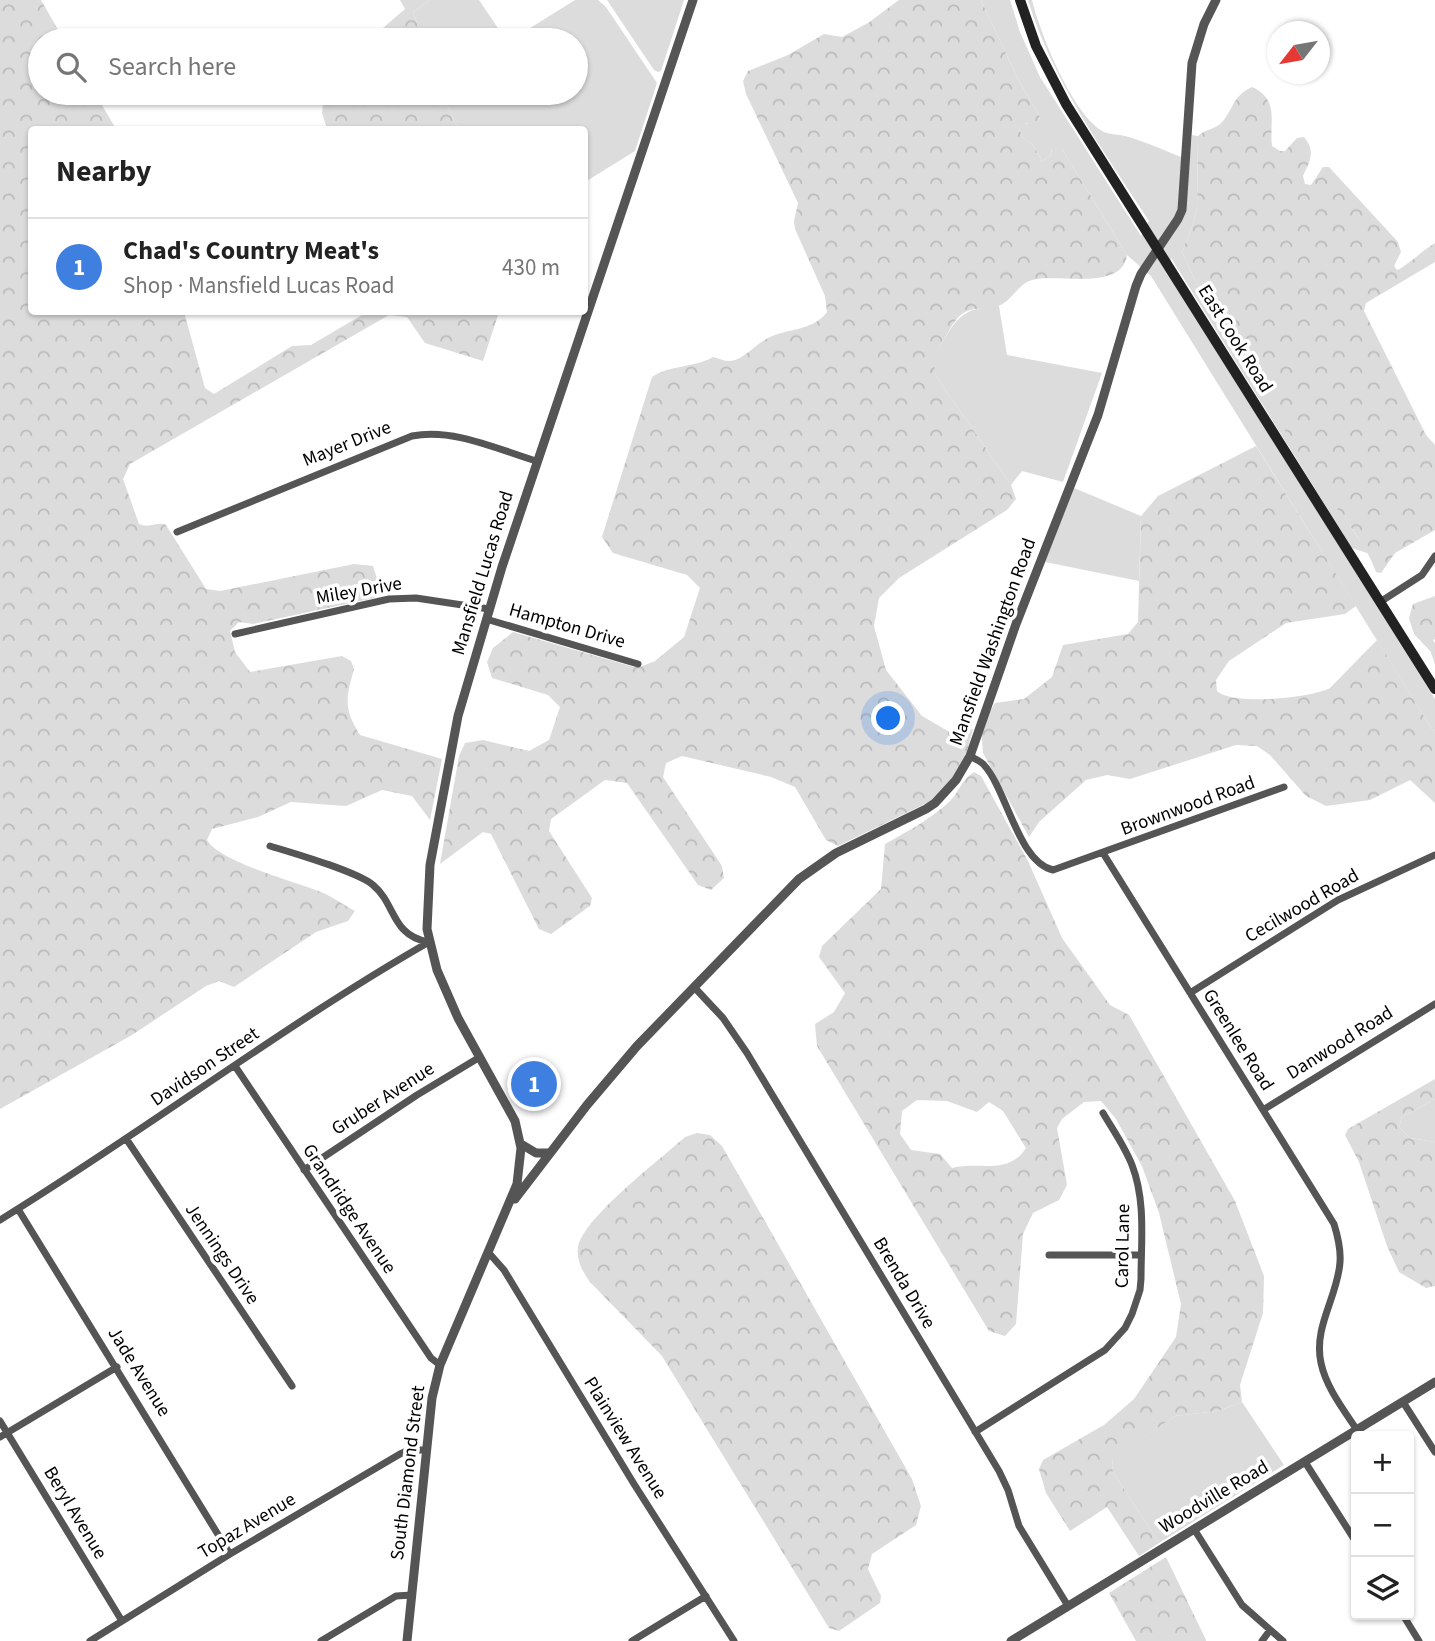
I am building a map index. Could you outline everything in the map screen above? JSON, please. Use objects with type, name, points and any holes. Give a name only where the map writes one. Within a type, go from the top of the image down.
[{"type":"main road","name":"East Cook Road","points":[[1020,0],[1036,47],[1053,82],[1435,689]]},
{"type":"street","name":"Mansfield Lucas Road","points":[[588,310],[692,0]]},
{"type":"street","name":"Mansfield Washington Road","points":[[507,1209],[548,1153],[614,1073],[809,870],[836,853],[916,815],[935,803],[956,780],[970,756],[1016,624],[1101,404],[1136,286],[1182,209],[1192,64],[1204,24],[1216,0]]},
{"type":"street","name":"Mansfield Lucas Road","points":[[522,1157],[516,1121],[448,999],[429,942],[427,888],[458,716],[536,461],[586,315]]},
{"type":"street","name":"Mayer Drive","points":[[177,532],[423,433],[453,436],[536,461]]},
{"type":"street","points":[[1380,602],[1422,575],[1435,556]]},
{"type":"street","name":"Miley Drive","points":[[235,634],[389,599],[416,598],[489,609]]},
{"type":"street","name":"Hampton Drive","points":[[486,619],[638,664]]},
{"type":"street","points":[[970,756],[985,766],[1024,843],[1047,868],[1061,869],[1102,853]]},
{"type":"street","name":"Brownwood Road","points":[[1102,853],[1284,787]]},
{"type":"street","points":[[270,846],[371,884],[405,932],[417,940],[429,942]]},
{"type":"street","name":"Greenlee Road","points":[[1102,853],[1326,1210],[1338,1238],[1340,1264],[1320,1334],[1320,1361],[1329,1385],[1357,1430]]},
{"type":"street","name":"Cecilwood Road","points":[[1190,993],[1338,900],[1435,855]]},
{"type":"street","name":"Davidson Street","points":[[0,1220],[127,1140],[306,1017],[429,942]]},
{"type":"street","name":"Brenda Drive","points":[[694,987],[723,1018],[741,1044],[975,1432],[1008,1490],[1024,1534],[1068,1606]]},
{"type":"street","name":"Danwood Road","points":[[1263,1110],[1435,1004]]},
{"type":"street","name":"Gruber Avenue","points":[[304,1170],[480,1057]]},
{"type":"street","name":"Grandridge Avenue","points":[[235,1066],[431,1358],[440,1365]]},
{"type":"street","name":"Carol Lane","points":[[975,1432],[1093,1359],[1125,1328],[1137,1302],[1141,1255],[1138,1183],[1127,1153],[1103,1113]]},
{"type":"street","name":"Jennings Drive","points":[[127,1140],[292,1386]]},
{"type":"street","points":[[521,1144],[536,1153],[548,1153]]},
{"type":"street","name":"South Diamond Street","points":[[407,1641],[429,1410],[440,1365],[517,1184],[522,1157]]},
{"type":"street","name":"Jade Avenue","points":[[18,1209],[230,1554]]},
{"type":"street","name":"Plainview Avenue","points":[[488,1252],[504,1270],[734,1641]]},
{"type":"street","points":[[1049,1255],[1141,1255]]},
{"type":"street","points":[[3,1434],[117,1367]]},
{"type":"street","name":"Woodville Road","points":[[1011,1641],[1435,1382]]},
{"type":"street","points":[[1403,1402],[1435,1452]]},
{"type":"street","name":"Beryl Avenue","points":[[0,1421],[3,1434],[122,1621]]},
{"type":"street","name":"Topaz Avenue","points":[[90,1641],[230,1554],[400,1454],[409,1450],[425,1450]]},
{"type":"street","points":[[1305,1462],[1351,1534]]},
{"type":"street","points":[[1195,1529],[1234,1595],[1283,1641]]},
{"type":"street","points":[[321,1641],[396,1596],[412,1595]]},
{"type":"street","points":[[632,1641],[706,1596]]},
{"type":"street","points":[[1406,1620],[1419,1641]]},
{"type":"street","points":[[1262,1641],[1270,1630]]},
{"type":"green space","points":[[0,0],[41,0],[57,28],[28,28],[28,105],[102,105],[114,126],[28,126],[28,315],[185,315],[205,388],[214,394],[292,346],[311,345],[362,315],[389,315],[130,464],[123,479],[139,524],[166,525],[206,589],[220,591],[354,564],[373,566],[381,591],[374,598],[253,624],[239,622],[230,631],[235,652],[250,672],[342,656],[351,661],[354,669],[348,703],[351,717],[360,735],[442,759],[430,820],[412,796],[382,790],[346,806],[291,802],[258,817],[212,829],[207,840],[227,856],[242,864],[321,892],[355,911],[348,921],[316,932],[234,987],[219,981],[206,986],[132,1035],[0,1109]]},
{"type":"green space","points":[[400,0],[430,0],[413,12],[419,28],[383,28],[405,9]]},
{"type":"green space","points":[[430,0],[479,0],[498,28],[419,28],[413,12]]},
{"type":"green space","points":[[575,0],[598,0],[606,7],[657,83],[635,151],[588,180],[588,126],[457,126],[447,105],[588,105],[588,28],[530,28]]},
{"type":"green space","points":[[607,0],[684,0],[661,71],[654,70]]},
{"type":"green space","points":[[899,0],[981,0],[1018,79],[1040,117],[1038,124],[1027,123],[1019,128],[1023,138],[1033,145],[1042,161],[1050,156],[1053,146],[1062,149],[1127,255],[1123,266],[1114,274],[1087,279],[1032,280],[1003,304],[962,314],[954,322],[933,359],[936,376],[1011,485],[1016,499],[1007,510],[899,578],[879,598],[874,626],[886,670],[922,716],[953,734],[973,729],[967,751],[950,783],[933,800],[838,846],[826,840],[795,787],[771,777],[682,756],[666,763],[663,777],[722,866],[724,878],[711,890],[698,885],[627,783],[605,780],[551,819],[549,831],[592,898],[590,906],[551,934],[539,929],[491,834],[483,832],[440,864],[459,756],[465,743],[483,740],[529,751],[549,740],[560,707],[548,695],[492,678],[487,662],[493,648],[513,632],[634,667],[655,661],[684,637],[700,588],[687,575],[613,553],[602,537],[652,377],[666,370],[713,357],[735,360],[768,338],[815,323],[827,312],[825,296],[795,229],[798,203],[746,94],[743,81],[748,71],[788,55],[824,34],[842,37],[868,23]]},
{"type":"green space","points":[[981,0],[1010,0],[1020,32],[1040,77],[1141,236],[1149,221],[1065,87],[1038,30],[1028,0],[1032,0],[1059,72],[1092,123],[1109,134],[1132,138],[1181,157],[1190,157],[1192,135],[1198,136],[1197,207],[1182,252],[1194,278],[1319,483],[1370,554],[1352,548],[1171,258],[1171,278],[1435,699],[1435,734],[1151,276],[1127,255],[1062,149],[1052,149],[1050,156],[1042,161],[1033,145],[1023,138],[1019,128],[1024,124],[1039,121],[1040,117],[1018,79]]},
{"type":"green space","points":[[1252,87],[1267,98],[1270,105],[1272,146],[1285,151],[1297,138],[1304,137],[1311,152],[1303,176],[1305,184],[1311,185],[1323,167],[1329,167],[1398,242],[1401,252],[1394,266],[1397,270],[1435,243],[1435,262],[1366,303],[1364,311],[1426,435],[1435,445],[1435,530],[1395,553],[1381,573],[1376,572],[1358,537],[1319,484],[1287,433],[1194,278],[1182,252],[1197,207],[1198,136],[1220,124],[1237,98]]},
{"type":"green space","points":[[323,105],[447,105],[457,126],[326,126]]},
{"type":"green space","points":[[999,306],[1007,355],[1102,373],[1063,482],[1022,471],[1011,485],[936,376],[932,359],[957,320],[973,310]]},
{"type":"green space","points":[[389,315],[498,315],[483,361],[425,343],[407,317]]},
{"type":"green space","points":[[1256,446],[1356,606],[1345,614],[1286,623],[1229,661],[1216,680],[1217,691],[1225,696],[1254,699],[1320,692],[1330,688],[1377,640],[1435,734],[1435,803],[1410,780],[1370,800],[1326,806],[1306,796],[1270,755],[1257,746],[1236,745],[1130,779],[1107,775],[1086,780],[1039,822],[1029,837],[983,753],[981,727],[995,703],[1024,699],[1052,677],[1063,645],[1128,634],[1138,622],[1141,516],[1158,496]]},
{"type":"green space","points":[[1074,488],[1141,516],[1139,581],[1045,562]]},
{"type":"green space","points":[[1435,596],[1435,665],[1431,652],[1414,634],[1409,618],[1413,604]]},
{"type":"green space","points":[[974,772],[981,776],[1028,861],[1062,938],[1110,1005],[1129,1015],[1235,1201],[1264,1276],[1263,1313],[1240,1385],[1242,1402],[1218,1411],[1175,1416],[1112,1459],[1113,1472],[1159,1543],[1139,1556],[1107,1507],[1070,1531],[1046,1493],[1039,1469],[1043,1460],[1104,1425],[1134,1399],[1176,1337],[1181,1304],[1159,1213],[1142,1166],[1116,1119],[1101,1101],[1084,1102],[1062,1119],[1057,1128],[1067,1185],[1059,1200],[1033,1213],[1023,1234],[1016,1324],[1005,1336],[989,1331],[817,1046],[815,1024],[834,1012],[845,993],[819,957],[822,946],[881,889],[885,844],[943,807]],"holes":[[[917,1100],[947,1101],[977,1112],[989,1102],[1003,1111],[1026,1148],[1019,1157],[1002,1165],[952,1168],[940,1154],[911,1150],[900,1134],[902,1111]]]},
{"type":"green space","points":[[1435,1079],[1435,1099],[1402,1117],[1399,1127],[1410,1138],[1435,1142],[1435,1286],[1426,1288],[1399,1272],[1387,1246],[1359,1162],[1345,1135],[1348,1129]]},
{"type":"green space","points":[[1435,1099],[1435,1142],[1410,1138],[1399,1127],[1402,1117]]},
{"type":"green space","points":[[697,1133],[710,1135],[722,1146],[912,1479],[921,1506],[916,1525],[872,1554],[868,1569],[881,1596],[880,1603],[839,1631],[829,1628],[662,1356],[590,1282],[579,1262],[578,1247],[594,1220],[685,1137]]},
{"type":"green space","points":[[1242,1402],[1284,1465],[1159,1543],[1113,1472],[1112,1458],[1175,1416],[1218,1411]]},
{"type":"green space","points":[[1166,1557],[1206,1641],[1136,1641],[1109,1593]]},
{"type":"place","name":"Chad's Country Meat's","points":[[534,1084]]}]
